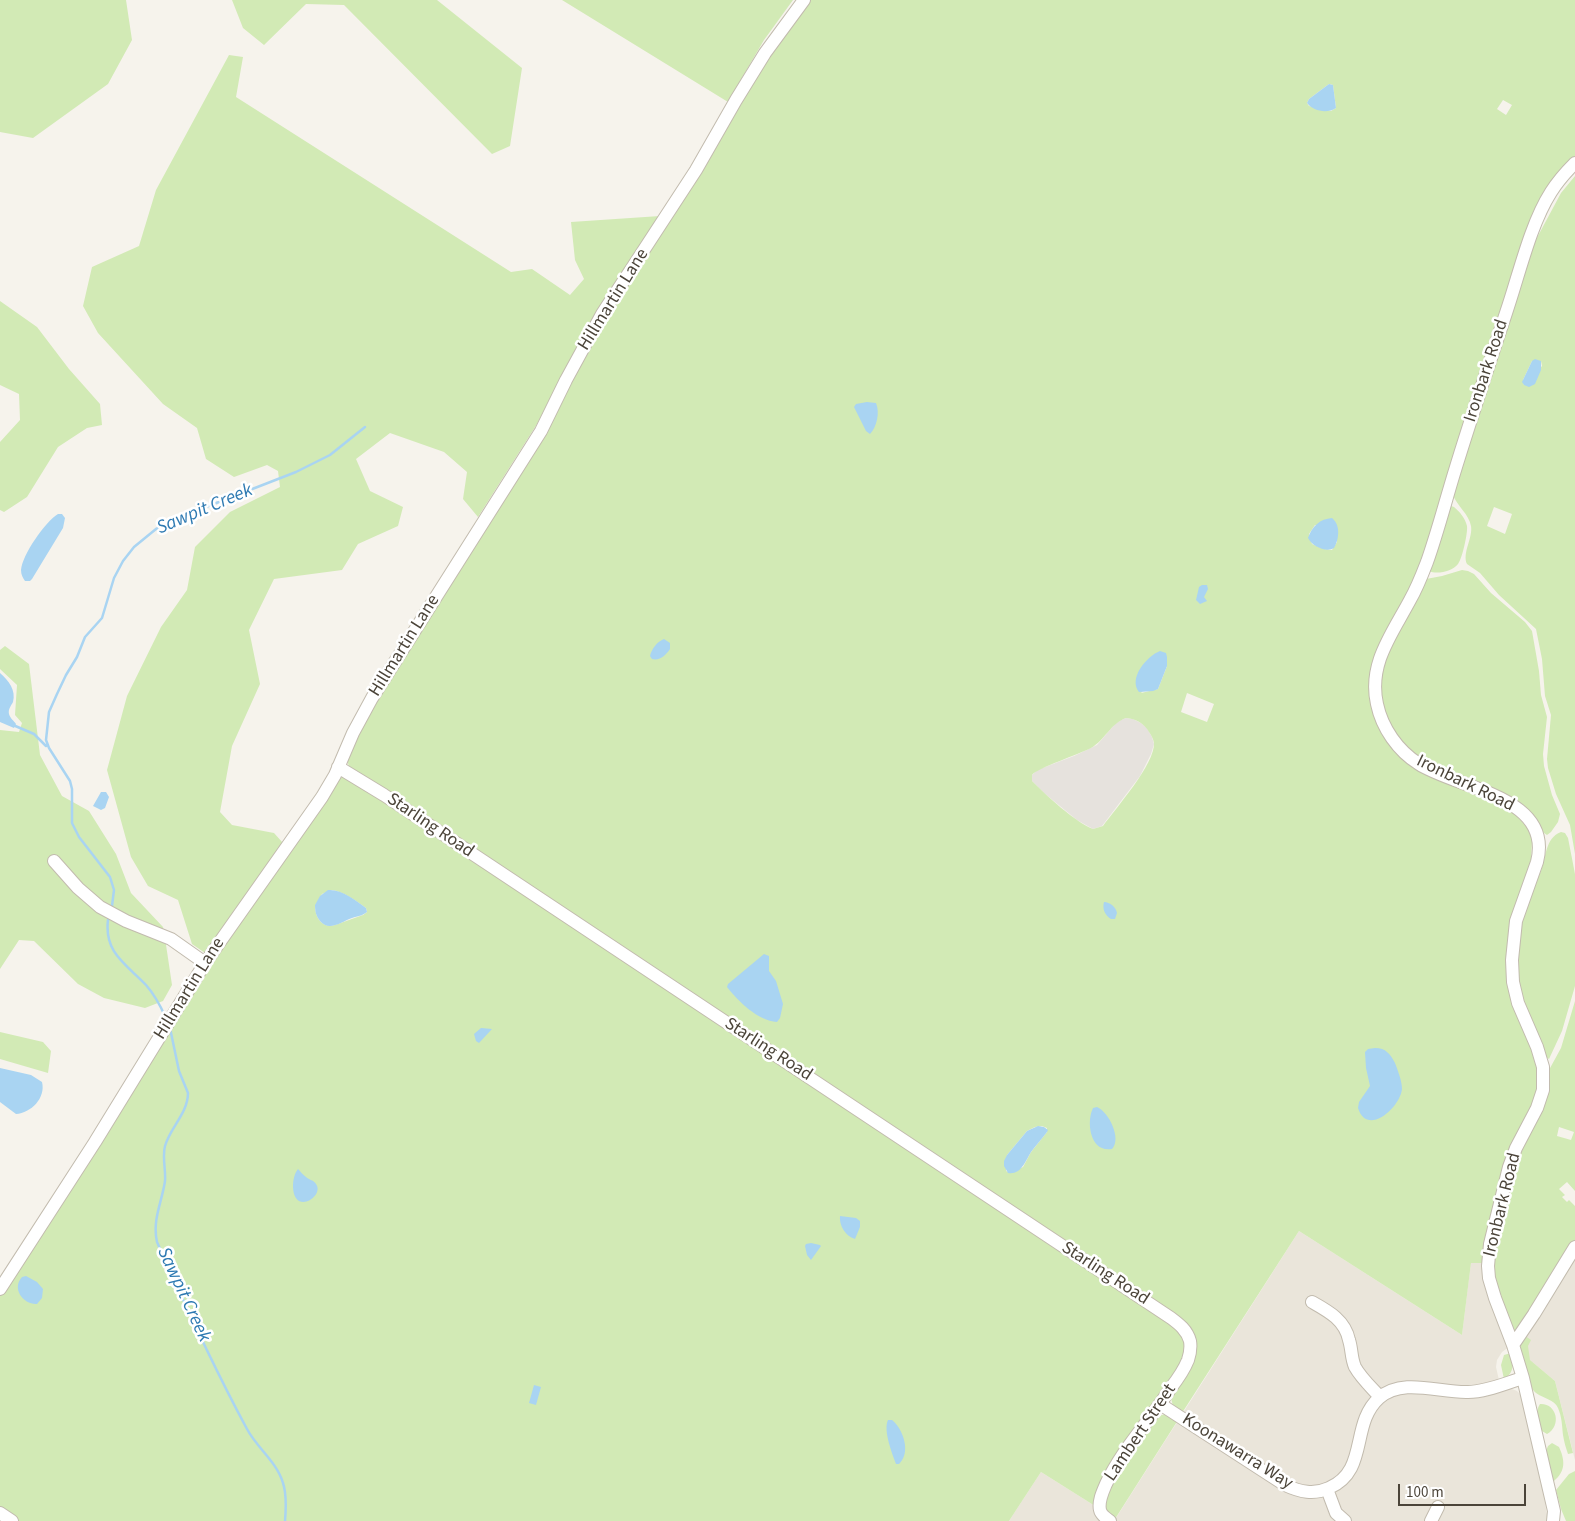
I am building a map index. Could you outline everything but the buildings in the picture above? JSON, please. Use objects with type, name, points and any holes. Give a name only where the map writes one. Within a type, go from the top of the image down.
[{"type":"street","name":"Hillmartin Lane","points":[[0,1289],[95,1142],[204,962],[312,812],[332,781],[353,733],[379,686],[541,431],[602,314],[696,170],[765,53],[804,0]]},
{"type":"street","name":"Ironbark Road","points":[[1556,1518],[1523,1378],[1513,1345],[1492,1291],[1488,1259],[1509,1167],[1516,1148],[1537,1108],[1543,1090],[1544,1075],[1537,1047],[1518,1003],[1513,982],[1512,960],[1516,921],[1537,862],[1540,847],[1539,839],[1532,823],[1516,807],[1431,771],[1406,754],[1390,736],[1383,724],[1376,703],[1375,680],[1380,656],[1410,602],[1426,566],[1539,215],[1556,184],[1575,163]]},
{"type":"street","name":"Starling Road","points":[[338,767],[384,795],[1171,1318],[1182,1327],[1190,1341]]},
{"type":"street","points":[[54,861],[78,888],[100,907],[126,921],[172,939],[204,962]]},
{"type":"street","points":[[1513,1345],[1575,1247]]},
{"type":"street","points":[[1312,1302],[1332,1315],[1344,1326],[1349,1337],[1352,1358],[1356,1368],[1380,1397]]},
{"type":"street","name":"Lambert Street","points":[[1103,1519],[1100,1502],[1108,1480],[1184,1367],[1190,1354],[1190,1341]]},
{"type":"street","points":[[1345,1521],[1336,1513],[1327,1489],[1339,1482],[1352,1467],[1358,1453],[1363,1424],[1370,1409],[1380,1397],[1391,1391],[1403,1388],[1474,1392],[1523,1378]]},
{"type":"street","name":"Koonawarra Way","points":[[1160,1404],[1285,1485],[1310,1492],[1327,1489]]},
{"type":"street","points":[[1431,1521],[1438,1507]]},
{"type":"street","points":[[0,1513],[12,1521]]},
{"type":"shaded area","points":[[1126,718],[1133,719],[1147,728],[1154,744],[1140,776],[1102,826],[1093,829],[1077,820],[1044,793],[1032,781],[1032,775],[1037,770],[1097,745],[1115,724]]},
{"type":"shaded area","points":[[1299,1231],[1462,1335],[1471,1262],[1484,1263],[1509,1347],[1502,1352],[1497,1360],[1496,1367],[1501,1389],[1512,1389],[1522,1396],[1542,1483],[1548,1521],[1114,1521]]},
{"type":"shaded area","points":[[1575,1253],[1575,1460],[1555,1381],[1520,1352],[1519,1344]]},
{"type":"shaded area","points":[[1041,1472],[1095,1506],[1102,1521],[1009,1521]]},
{"type":"green space","points":[[0,0],[126,0],[132,40],[108,84],[33,138],[0,132]]},
{"type":"green space","points":[[232,0],[437,0],[522,68],[510,146],[492,154],[344,5],[306,4],[264,45],[243,28]]},
{"type":"green space","points":[[562,0],[793,0],[764,40],[728,102]]},
{"type":"green space","points":[[809,0],[1575,0],[1575,156],[1555,177],[1423,560],[1370,674],[1369,689],[1389,743],[1513,812],[1528,828],[1532,840],[1531,860],[1508,939],[1536,1060],[1539,1088],[1484,1263],[1471,1263],[1462,1335],[1299,1231],[1182,1413],[1173,1406],[1171,1398],[1194,1338],[350,768],[348,753],[351,744],[601,322],[744,93]],"holes":[[[1329,84],[1333,85],[1336,108],[1331,111],[1309,106],[1307,103],[1309,99]],[[1503,100],[1512,105],[1506,115],[1497,109]],[[1315,525],[1337,525],[1337,542],[1332,550],[1312,544],[1309,534]],[[1167,666],[1158,689],[1141,693]],[[1187,693],[1214,704],[1207,722],[1181,712]],[[1126,718],[1136,720],[1142,724],[1153,740],[1153,752],[1142,774],[1103,826],[1093,829],[1078,821],[1053,800],[1032,781],[1032,775],[1096,745],[1116,724]],[[1042,1126],[1047,1128],[1047,1132],[1031,1152],[1023,1167],[1010,1173],[1006,1171],[1007,1155],[1027,1131],[1035,1127]]]},
{"type":"green space","points":[[229,55],[243,57],[236,97],[511,272],[532,269],[570,295],[584,279],[575,260],[571,222],[660,216],[592,319],[537,424],[478,517],[463,499],[467,472],[444,452],[390,433],[356,459],[370,491],[403,507],[398,526],[358,544],[342,570],[274,579],[249,630],[260,684],[232,746],[220,812],[232,825],[274,833],[283,843],[205,953],[192,944],[178,900],[148,886],[131,857],[107,770],[127,696],[161,627],[187,590],[195,547],[230,512],[280,487],[278,471],[267,465],[234,477],[206,459],[197,428],[163,404],[98,333],[83,306],[92,267],[139,246],[156,190]]},
{"type":"green space","points":[[1575,176],[1575,854],[1570,825],[1556,794],[1548,768],[1547,759],[1551,715],[1545,696],[1542,659],[1536,629],[1499,595],[1480,573],[1467,564],[1466,555],[1471,535],[1471,526],[1453,495],[1532,247],[1561,193]],"holes":[[[1532,361],[1541,361],[1542,366],[1524,385],[1523,380]],[[1494,507],[1512,514],[1505,534],[1487,526]]]},
{"type":"green space","points":[[0,301],[37,327],[69,369],[100,404],[102,425],[87,428],[58,447],[27,497],[4,512],[0,510],[0,442],[20,420],[19,394],[0,385]]},
{"type":"green space","points":[[1451,506],[1460,513],[1467,526],[1463,552],[1460,561],[1452,569],[1432,572],[1429,571]]},
{"type":"green space","points":[[1462,570],[1474,574],[1491,593],[1525,622],[1532,631],[1541,695],[1547,717],[1543,754],[1544,766],[1552,795],[1560,814],[1558,822],[1547,835],[1541,831],[1536,822],[1431,766],[1409,750],[1388,722],[1380,693],[1382,664],[1426,579]]},
{"type":"green space","points":[[5,646],[29,664],[40,755],[62,796],[89,811],[116,854],[131,893],[163,927],[164,932],[140,924],[77,890],[165,938],[172,985],[163,1001],[145,1008],[104,998],[78,984],[34,941],[19,940],[0,969],[0,730],[19,732],[22,723],[15,715],[17,685],[0,669],[0,650]]},
{"type":"green space","points":[[338,778],[349,778],[1177,1327],[1185,1342],[1184,1359],[1095,1506],[1041,1472],[1009,1521],[16,1521],[0,1511],[0,1295],[190,993]],"holes":[[[332,890],[366,908],[367,912],[335,925],[323,924],[316,914],[315,906],[322,894]]]},
{"type":"green space","points":[[1561,832],[1565,833],[1568,838],[1575,874],[1575,986],[1562,1031],[1549,1059],[1546,1057],[1524,1000],[1520,986],[1517,956],[1519,931],[1527,905],[1541,871],[1549,844]]},
{"type":"green space","points":[[1575,1001],[1575,1191],[1567,1182],[1559,1189],[1565,1195],[1562,1197],[1567,1202],[1569,1200],[1575,1206],[1575,1242],[1516,1333],[1511,1330],[1494,1284],[1492,1257],[1509,1183],[1549,1070],[1561,1048]],"holes":[[[1559,1127],[1574,1132],[1571,1140],[1557,1136]]]},
{"type":"green space","points":[[0,1032],[43,1042],[51,1051],[48,1073],[0,1059]]},
{"type":"green space","points":[[1524,1335],[1531,1340],[1528,1346],[1530,1360],[1555,1381],[1573,1453],[1568,1454],[1558,1408],[1551,1401],[1536,1393],[1527,1378],[1520,1350],[1520,1344]]},
{"type":"green space","points":[[1511,1353],[1512,1371],[1504,1379],[1501,1365],[1504,1355]]},
{"type":"green space","points":[[1540,1404],[1550,1407],[1554,1411],[1555,1426],[1547,1434],[1542,1431],[1538,1418],[1537,1410]]},
{"type":"green space","points":[[1166,1414],[1178,1420],[1115,1519],[1110,1516],[1104,1506],[1114,1476],[1158,1416]]},
{"type":"green space","points":[[1552,1443],[1559,1447],[1563,1461],[1561,1473],[1554,1481],[1552,1480],[1545,1453],[1548,1446]]},
{"type":"green space","points":[[1575,1471],[1575,1521],[1566,1521],[1556,1490],[1569,1474]]},
{"type":"water","points":[[1329,84],[1333,85],[1336,108],[1329,111],[1316,110],[1307,103],[1309,99]]},
{"type":"water","points":[[1535,359],[1541,361],[1541,370],[1535,384],[1529,387],[1522,382],[1532,361]]},
{"type":"water","points":[[876,403],[878,411],[876,423],[870,434],[866,431],[854,407],[856,404]]},
{"type":"water","points":[[58,514],[62,514],[65,518],[63,528],[32,579],[25,581],[21,570],[25,556],[41,531]]},
{"type":"water","points":[[1332,518],[1338,528],[1338,537],[1334,548],[1327,550],[1313,544],[1308,538],[1314,527],[1320,522]]},
{"type":"water","points":[[1207,585],[1208,589],[1204,597],[1207,601],[1200,604],[1196,600],[1199,587]]},
{"type":"water","points":[[664,639],[670,643],[670,649],[662,657],[652,659],[650,656],[653,648]]},
{"type":"water","points":[[1160,651],[1166,653],[1167,666],[1158,689],[1139,692],[1136,680],[1140,668]]},
{"type":"water","points":[[0,673],[13,690],[14,698],[9,712],[10,717],[16,724],[14,728],[0,722]]},
{"type":"water","points":[[101,792],[106,792],[109,797],[105,808],[101,810],[93,806]]},
{"type":"water","points":[[328,890],[338,891],[348,896],[366,908],[367,912],[335,925],[327,926],[320,921],[315,905],[320,896]]},
{"type":"water","points":[[1104,902],[1110,904],[1115,909],[1117,913],[1115,919],[1111,919],[1106,914],[1103,907]]},
{"type":"water","points":[[764,954],[769,956],[769,971],[776,981],[783,1004],[780,1018],[777,1022],[770,1021],[756,1014],[743,1004],[727,987],[728,984]]},
{"type":"water","points":[[481,1028],[492,1029],[479,1043],[476,1041],[474,1034]]},
{"type":"water","points":[[1368,1049],[1385,1050],[1395,1063],[1402,1089],[1396,1104],[1390,1111],[1375,1120],[1368,1120],[1362,1116],[1358,1108],[1359,1102],[1370,1086],[1365,1052]]},
{"type":"water","points":[[0,1068],[31,1075],[42,1082],[42,1094],[32,1108],[16,1114],[0,1102]]},
{"type":"water","points":[[1097,1107],[1106,1114],[1113,1126],[1116,1139],[1112,1149],[1105,1149],[1094,1141],[1090,1121],[1093,1108]]},
{"type":"water","points":[[1038,1126],[1044,1127],[1048,1130],[1047,1132],[1031,1152],[1025,1164],[1016,1172],[1008,1173],[1004,1166],[1007,1155],[1027,1131]]},
{"type":"water","points":[[298,1169],[315,1183],[318,1189],[313,1198],[308,1201],[303,1202],[295,1196],[293,1182]]},
{"type":"water","points":[[840,1216],[856,1218],[860,1221],[860,1227],[855,1239],[851,1238],[843,1230]]},
{"type":"water","points":[[811,1243],[821,1246],[811,1260],[807,1255],[805,1246]]},
{"type":"water","points":[[26,1276],[37,1282],[43,1289],[42,1298],[37,1304],[28,1302],[18,1291],[19,1282],[22,1277]]},
{"type":"water","points":[[534,1385],[541,1387],[536,1405],[529,1403]]},
{"type":"water","points":[[888,1420],[892,1420],[896,1424],[903,1435],[905,1454],[899,1464],[896,1464],[889,1442]]},
{"type":"waterway","name":"Sawpit Creek","points":[[112,906],[114,890],[110,877],[79,837],[72,823],[72,789],[70,781],[46,740],[49,712],[85,637],[102,618],[114,578],[123,561],[134,547],[156,529],[188,514],[296,472],[330,455],[365,427]]},
{"type":"waterway","points":[[13,725],[34,734],[46,746]]},
{"type":"waterway","name":"Sawpit Creek","points":[[108,920],[109,941],[113,950],[124,964],[146,985],[166,1018]]},
{"type":"waterway","name":"Sawpit Creek","points":[[170,1028],[179,1071],[188,1093],[182,1114],[167,1139],[165,1146],[165,1181],[156,1226],[157,1242],[200,1336],[235,1406],[251,1436],[280,1475],[285,1492],[285,1521]]}]
